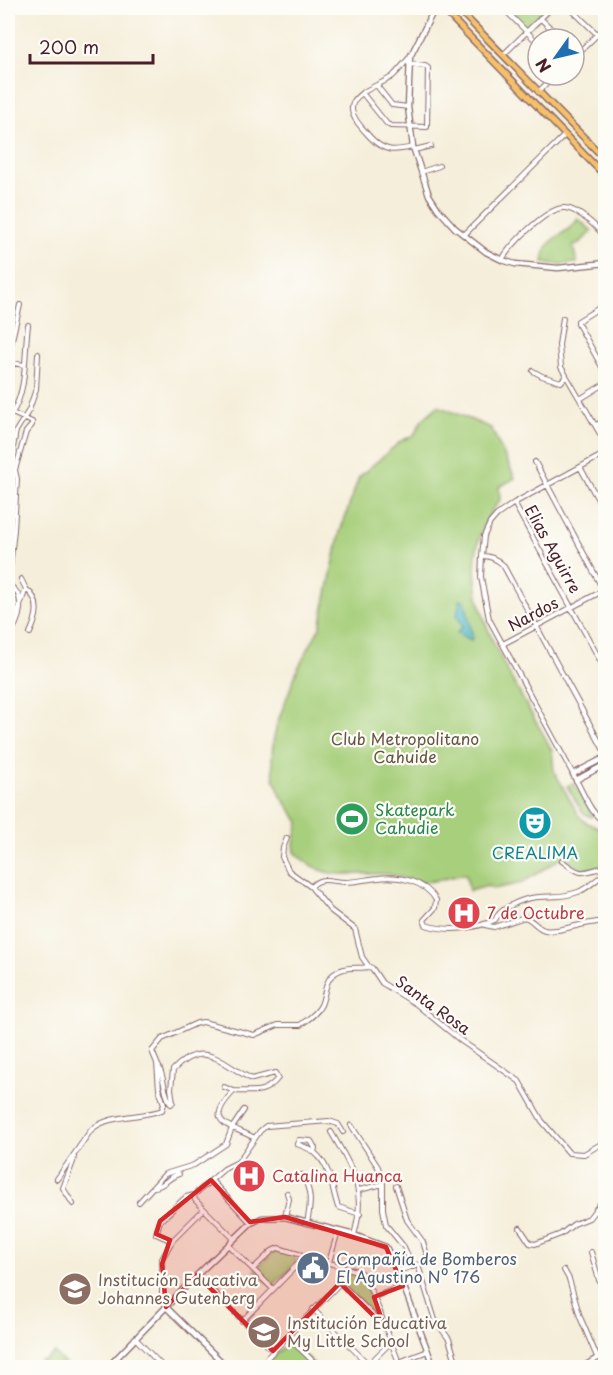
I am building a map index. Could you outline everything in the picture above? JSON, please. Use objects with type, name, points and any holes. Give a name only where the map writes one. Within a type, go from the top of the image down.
[{"type":"main road","points":[[442,8],[606,177]]},
{"type":"main road","points":[[457,8],[606,160]]},
{"type":"street","points":[[310,8],[336,8]]},
{"type":"street","points":[[431,146],[394,151],[387,149],[375,142],[358,123],[352,113],[352,105],[363,93],[393,76],[410,57],[435,8]]},
{"type":"street","points":[[503,8],[526,30]]},
{"type":"street","points":[[531,27],[551,8]]},
{"type":"street","points":[[570,8],[597,34]]},
{"type":"street","points":[[540,18],[549,27]]},
{"type":"street","points":[[586,44],[606,26]]},
{"type":"street","points":[[503,55],[526,32]]},
{"type":"street","points":[[410,57],[408,107],[413,149],[429,195],[455,228],[486,252],[515,264],[558,267],[606,263]]},
{"type":"street","points":[[363,93],[387,124],[428,126],[428,68],[409,64]]},
{"type":"street","points":[[377,86],[392,105],[408,107]]},
{"type":"street","points":[[538,92],[543,87]]},
{"type":"street","points":[[465,234],[565,135]]},
{"type":"street","points":[[421,172],[438,166]]},
{"type":"street","points":[[502,260],[508,249],[546,214],[555,210],[565,208],[587,220],[599,229],[606,239]]},
{"type":"street","points":[[8,304],[9,297]]},
{"type":"street","points":[[8,388],[11,344],[20,305]]},
{"type":"street","points":[[605,306],[578,321],[578,327],[606,374]]},
{"type":"street","points":[[563,318],[559,357],[561,366],[606,444]]},
{"type":"street","points":[[8,636],[19,620],[20,607],[15,590],[8,585],[14,530],[17,479],[15,470],[26,432],[32,425],[32,422],[10,414],[18,401],[28,325]]},
{"type":"street","points":[[8,476],[16,431],[29,410],[36,389],[38,354]]},
{"type":"street","points":[[9,362],[24,365]]},
{"type":"street","points":[[533,371],[561,382],[566,375]]},
{"type":"street","points":[[580,399],[606,383]]},
{"type":"street","points":[[596,425],[606,420]]},
{"type":"street","points":[[605,823],[590,807],[503,644],[486,608],[481,576],[484,536],[497,515],[514,503],[606,453]]},
{"type":"street","points":[[535,462],[605,591]]},
{"type":"street","points":[[580,467],[606,514]]},
{"type":"street","name":"Elias Aguirre","points":[[514,503],[606,671]]},
{"type":"street","points":[[482,556],[498,560],[504,565],[606,755],[573,774]]},
{"type":"street","points":[[21,579],[26,590],[33,594],[36,602],[37,614],[30,633]]},
{"type":"street","points":[[8,621],[13,618],[20,607],[26,590]]},
{"type":"street","name":"Nardos","points":[[503,644],[605,591]]},
{"type":"street","points":[[576,780],[606,764]]},
{"type":"street","name":"Santa Rosa","points":[[286,838],[282,857],[289,871],[311,887],[330,910],[355,929],[360,952],[386,987],[416,1004],[460,1040],[519,1081],[542,1120],[570,1153],[584,1154],[606,1142]]},
{"type":"street","points":[[562,861],[579,872],[590,872],[606,867]]},
{"type":"street","points":[[311,887],[321,879],[344,882],[383,877],[407,879],[429,891],[436,900],[435,908],[424,920],[426,925],[442,928],[468,928],[485,925],[495,920],[497,914],[530,898],[553,898],[585,889],[606,873]]},
{"type":"street","points":[[485,925],[494,927],[525,917],[543,930],[552,932],[587,922],[606,922]]},
{"type":"street","points":[[495,920],[500,925]]},
{"type":"street","points":[[224,1087],[234,1091],[260,1092],[273,1084],[278,1076],[273,1073],[255,1080],[214,1056],[199,1054],[188,1058],[173,1070],[171,1089],[173,1102],[171,1104],[166,1096],[163,1078],[152,1051],[159,1041],[197,1023],[203,1022],[254,1035],[278,1024],[300,1025],[320,1007],[326,983],[330,978],[343,969],[369,967]]},
{"type":"street","points":[[57,1179],[96,1125],[162,1110],[164,1104],[159,1089],[157,1063]]},
{"type":"street","points":[[234,1091],[223,1103],[218,1113],[220,1119],[224,1125],[255,1138]]},
{"type":"street","points":[[139,1202],[165,1174],[194,1165],[226,1144],[232,1128],[244,1110]]},
{"type":"street","points":[[172,1240],[156,1233],[160,1221],[186,1197],[194,1196],[211,1179],[238,1162],[266,1126],[323,1121],[338,1124],[343,1132]]},
{"type":"street","points":[[351,1125],[378,1167],[383,1184],[383,1209],[386,1225],[416,1266],[435,1320],[449,1339],[458,1368]]},
{"type":"street","points":[[331,1132],[352,1167],[359,1190],[360,1214],[354,1235]]},
{"type":"street","points":[[314,1152],[315,1148],[311,1141],[297,1142],[314,1152],[323,1162],[329,1175],[336,1205],[360,1214]]},
{"type":"street","points":[[73,1204],[63,1188],[74,1155]]},
{"type":"street","points":[[165,1174],[169,1179]]},
{"type":"street","points":[[153,1187],[161,1186],[179,1174]]},
{"type":"street","points":[[302,1175],[311,1197],[307,1223]]},
{"type":"street","points":[[211,1179],[251,1223]]},
{"type":"street","points":[[359,1190],[383,1184]]},
{"type":"street","points":[[396,1186],[407,1220],[423,1242],[429,1261],[398,1271]]},
{"type":"street","points":[[285,1217],[287,1193]]},
{"type":"street","points":[[194,1196],[195,1200],[234,1239]]},
{"type":"street","points":[[520,1228],[530,1243],[535,1244],[561,1234],[574,1224],[589,1218],[606,1196]]},
{"type":"street","points":[[204,1209],[172,1240],[162,1264],[162,1296],[166,1307],[228,1368]]},
{"type":"street","points":[[107,1368],[196,1275],[251,1223],[262,1218],[285,1217],[354,1235],[386,1247],[398,1271],[434,1368]]},
{"type":"street","points":[[329,1262],[338,1231]]},
{"type":"street","points":[[228,1245],[273,1289]]},
{"type":"street","points":[[253,1269],[276,1248],[360,1272],[374,1297],[401,1368]]},
{"type":"street","points":[[591,1252],[599,1280],[606,1293]]},
{"type":"street","points":[[242,1321],[298,1263],[302,1255]]},
{"type":"street","points":[[257,1368],[340,1283],[346,1267]]},
{"type":"street","points":[[564,1270],[597,1357]]},
{"type":"street","points":[[196,1275],[273,1351]]},
{"type":"street","points":[[340,1283],[384,1326]]},
{"type":"street","points":[[374,1297],[403,1286]]},
{"type":"street","points":[[313,1310],[367,1366],[390,1343]]},
{"type":"street","points":[[288,1337],[320,1368]]},
{"type":"street","points":[[135,1338],[163,1367]]},
{"type":"street","points":[[399,1362],[428,1351]]},
{"type":"street","points":[[581,1368],[606,1353]]},
{"type":"highlighted area","points":[[211,1180],[250,1222],[285,1217],[386,1247],[403,1286],[374,1297],[384,1326],[340,1283],[273,1351],[197,1275],[166,1307],[162,1264],[170,1240],[156,1234],[160,1221]]},
{"type":"green space","points":[[507,8],[550,8],[526,29],[505,9]]},
{"type":"green space","points":[[578,219],[592,231],[581,242],[573,246],[577,263],[543,262],[552,241],[568,230]]},
{"type":"green space","name":"Club Metropolitano Cahuide","points":[[438,406],[491,428],[515,478],[499,487],[500,500],[482,529],[475,560],[477,591],[486,623],[499,654],[552,751],[554,771],[579,816],[587,823],[605,830],[605,865],[584,870],[561,858],[522,883],[493,889],[488,886],[469,891],[466,874],[424,882],[387,874],[338,874],[316,868],[295,852],[294,843],[299,822],[281,796],[274,778],[272,758],[277,724],[298,668],[320,627],[340,532],[359,477],[401,441],[414,435],[422,420]]},
{"type":"green space","points":[[574,783],[591,817],[583,813],[567,786]]},
{"type":"green space","points":[[276,1250],[293,1255],[296,1261],[272,1286],[255,1270]]},
{"type":"green space","points":[[351,1270],[363,1278],[376,1312],[373,1315],[341,1283],[345,1274]]},
{"type":"green space","points":[[289,1342],[293,1344],[318,1368],[261,1368]]},
{"type":"green space","points":[[54,1353],[66,1365],[63,1367],[35,1367],[41,1360],[43,1361]]},
{"type":"water","points":[[460,599],[465,601],[473,638],[471,640],[457,633],[463,626],[457,616]]},
{"type":"place","name":"Skatepark Cahudie","points":[[352,819]]},
{"type":"place","name":"CREALIMA","points":[[535,823]]},
{"type":"place","name":"7 de Octubre","points":[[464,913]]},
{"type":"place","name":"Catalina Huanca","points":[[249,1176]]},
{"type":"place","name":"Compañía de Bomberos El Agustino Nº 176","points":[[313,1268]]},
{"type":"place","name":"Institución Educativa Johannes Gutenberg","points":[[75,1289]]},
{"type":"place","name":"Institución Educativa My Little School","points":[[264,1332]]}]
